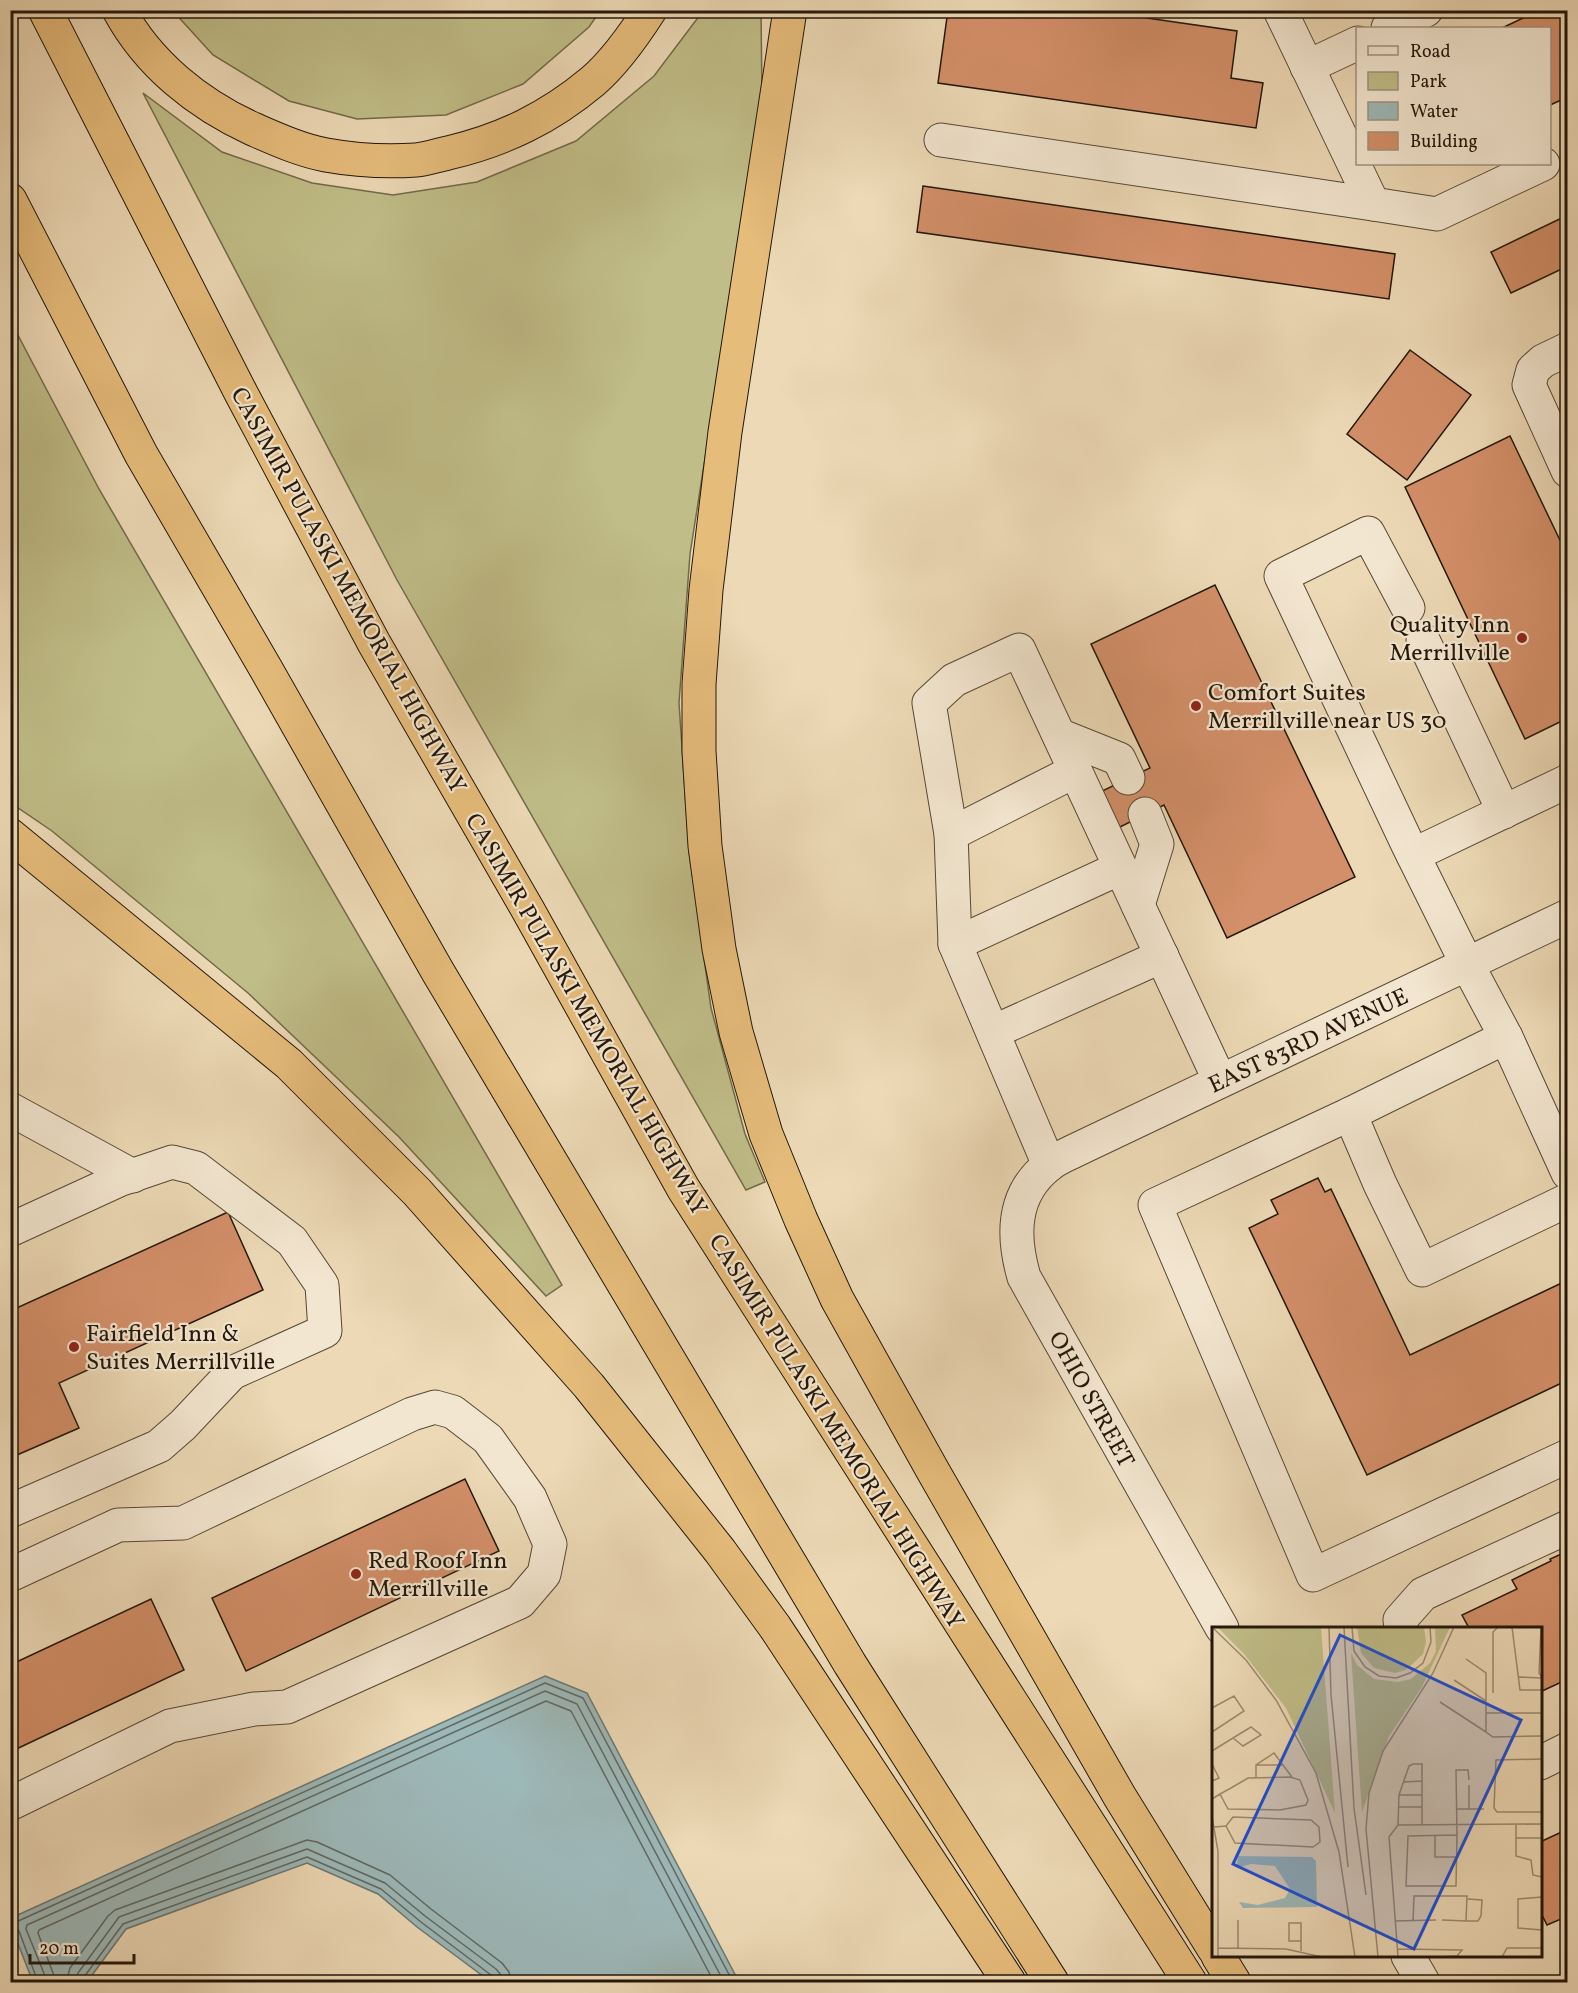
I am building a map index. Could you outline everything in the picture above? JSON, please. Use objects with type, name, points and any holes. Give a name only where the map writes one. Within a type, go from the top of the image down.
[{"type":"highway","name":"CASIMIR PULASKI MEMORIAL HIGHWAY","points":[[45,10],[242,395],[374,643],[683,1188],[1190,1983]]},
{"type":"highway","points":[[119,10],[126,24],[159,65],[194,96],[237,122],[284,142],[326,155],[418,160],[482,145],[548,115],[594,80],[632,38],[650,10]]},
{"type":"highway","points":[[790,10],[725,432],[706,590],[699,684],[699,751],[705,846],[719,948],[736,1032],[766,1134],[801,1220],[837,1299],[1120,1797],[1212,1945]]},
{"type":"highway","points":[[10,200],[141,454],[438,972],[850,1664],[1052,1983]]},
{"type":"highway","points":[[10,835],[289,1064],[417,1192],[589,1386],[720,1551],[775,1627],[1009,1983]]},
{"type":"highway","points":[[1219,1957],[1234,1983]]},
{"type":"street","points":[[1280,10],[1373,204]]},
{"type":"street","points":[[1390,27],[1426,10]]},
{"type":"street","points":[[1307,67],[1356,44]]},
{"type":"street","points":[[941,140],[1437,214],[1541,165]]},
{"type":"street","points":[[1551,160],[1568,152]]},
{"type":"street","points":[[1568,349],[1543,361],[1533,370],[1529,385],[1568,471]]},
{"type":"street","points":[[1408,608],[1368,533],[1281,576],[1413,855],[1506,1037],[1568,1173]]},
{"type":"street","points":[[1423,640],[1504,812]]},
{"type":"street","points":[[1049,1165],[955,944],[951,834],[929,703],[954,680],[1019,650],[1220,1082]]},
{"type":"street","points":[[1059,735],[1119,759],[1128,778]]},
{"type":"street","points":[[951,834],[1075,771]]},
{"type":"street","points":[[1413,855],[1568,782]]},
{"type":"street","points":[[1138,905],[1157,844],[1145,814]]},
{"type":"street","points":[[955,944],[1120,868]]},
{"type":"street","name":"EAST 83RD AVENUE","points":[[1049,1165],[1568,916]]},
{"type":"street","points":[[993,1032],[1162,956]]},
{"type":"street","points":[[1506,1037],[1350,1114],[1155,1205],[1313,1575],[1568,1456]]},
{"type":"street","points":[[1350,1114],[1380,1184],[1422,1270],[1568,1200]]},
{"type":"street","points":[[16,1117],[133,1176]]},
{"type":"street","points":[[10,1230],[119,1180],[172,1162],[196,1168],[292,1240],[322,1285],[325,1330],[232,1373],[183,1425],[159,1446],[10,1511]]},
{"type":"street","name":"OHIO STREET","points":[[1049,1165],[1030,1186],[1020,1208],[1016,1229],[1017,1252],[1024,1277],[1221,1627]]},
{"type":"street","points":[[10,1575],[118,1525],[183,1523],[412,1414],[435,1407],[453,1412],[488,1439],[530,1498],[550,1544],[544,1574],[520,1602],[287,1707],[254,1709],[170,1726],[10,1804]]},
{"type":"street","points":[[1401,1627],[1400,1620],[1424,1594],[1568,1527]]},
{"type":"street","points":[[1542,1762],[1568,1749]]},
{"type":"street","points":[[1409,1957],[1423,1983]]},
{"type":"green space","points":[[173,11],[600,11],[589,27],[523,84],[446,115],[357,119],[289,101],[213,55]]},
{"type":"green space","points":[[703,11],[761,11],[762,96],[690,554],[679,703],[689,852],[711,1008],[745,1134],[765,1182],[746,1190],[397,580],[143,93],[222,152],[312,183],[393,195],[477,182],[576,141],[654,76]]},
{"type":"green space","points":[[11,322],[99,489],[562,1285],[546,1296],[399,1137],[248,993],[52,831],[11,803]]},
{"type":"water","points":[[545,1676],[587,1693],[739,1982],[491,1982],[417,1927],[378,1894],[307,1863],[126,1929],[87,1982],[33,1982],[11,1926],[11,1918]]},
{"type":"building","points":[[948,10],[1091,10],[1237,31],[1231,78],[1263,83],[1256,128],[938,83]]},
{"type":"building","points":[[1540,10],[1568,10],[1568,97],[1551,105],[1551,27],[1504,27]]},
{"type":"building","points":[[923,186],[1395,254],[1389,299],[917,232]]},
{"type":"building","points":[[1568,215],[1568,266],[1511,293],[1491,252]]},
{"type":"building","points":[[1410,350],[1471,395],[1407,480],[1347,434]]},
{"type":"building","name":"Quality Inn Merrillville","points":[[1510,436],[1568,557],[1568,718],[1525,739],[1405,487]]},
{"type":"building","name":"Comfort Suites Merrillville near US 30","points":[[1215,585],[1355,877],[1227,938],[1164,805],[1116,829],[1098,793],[1150,768],[1091,644]]},
{"type":"building","points":[[1318,1178],[1325,1192],[1331,1189],[1410,1355],[1568,1280],[1568,1380],[1367,1475],[1249,1228],[1278,1214],[1271,1200]]},
{"type":"building","name":"Fairfield Inn & Suites Merrillville","points":[[228,1212],[263,1290],[59,1383],[79,1428],[10,1458],[10,1311]]},
{"type":"building","name":"Red Roof Inn Merrillville","points":[[465,1479],[499,1551],[246,1671],[212,1598]]},
{"type":"building","points":[[1568,1551],[1568,1679],[1542,1691],[1542,1627],[1468,1627],[1462,1615],[1517,1589],[1512,1580],[1551,1561],[1550,1559]]},
{"type":"building","points":[[151,1599],[184,1670],[10,1752],[10,1665]]},
{"type":"building","points":[[1568,1829],[1568,1916],[1547,1925],[1542,1915],[1542,1841]]},
{"type":"place","name":"Quality Inn Merrillville","points":[[1522,638]]},
{"type":"place","name":"Comfort Suites Merrillville near US 30","points":[[1196,706]]},
{"type":"place","name":"Fairfield Inn & Suites Merrillville","points":[[74,1347]]},
{"type":"place","name":"Red Roof Inn Merrillville","points":[[356,1574]]}]
